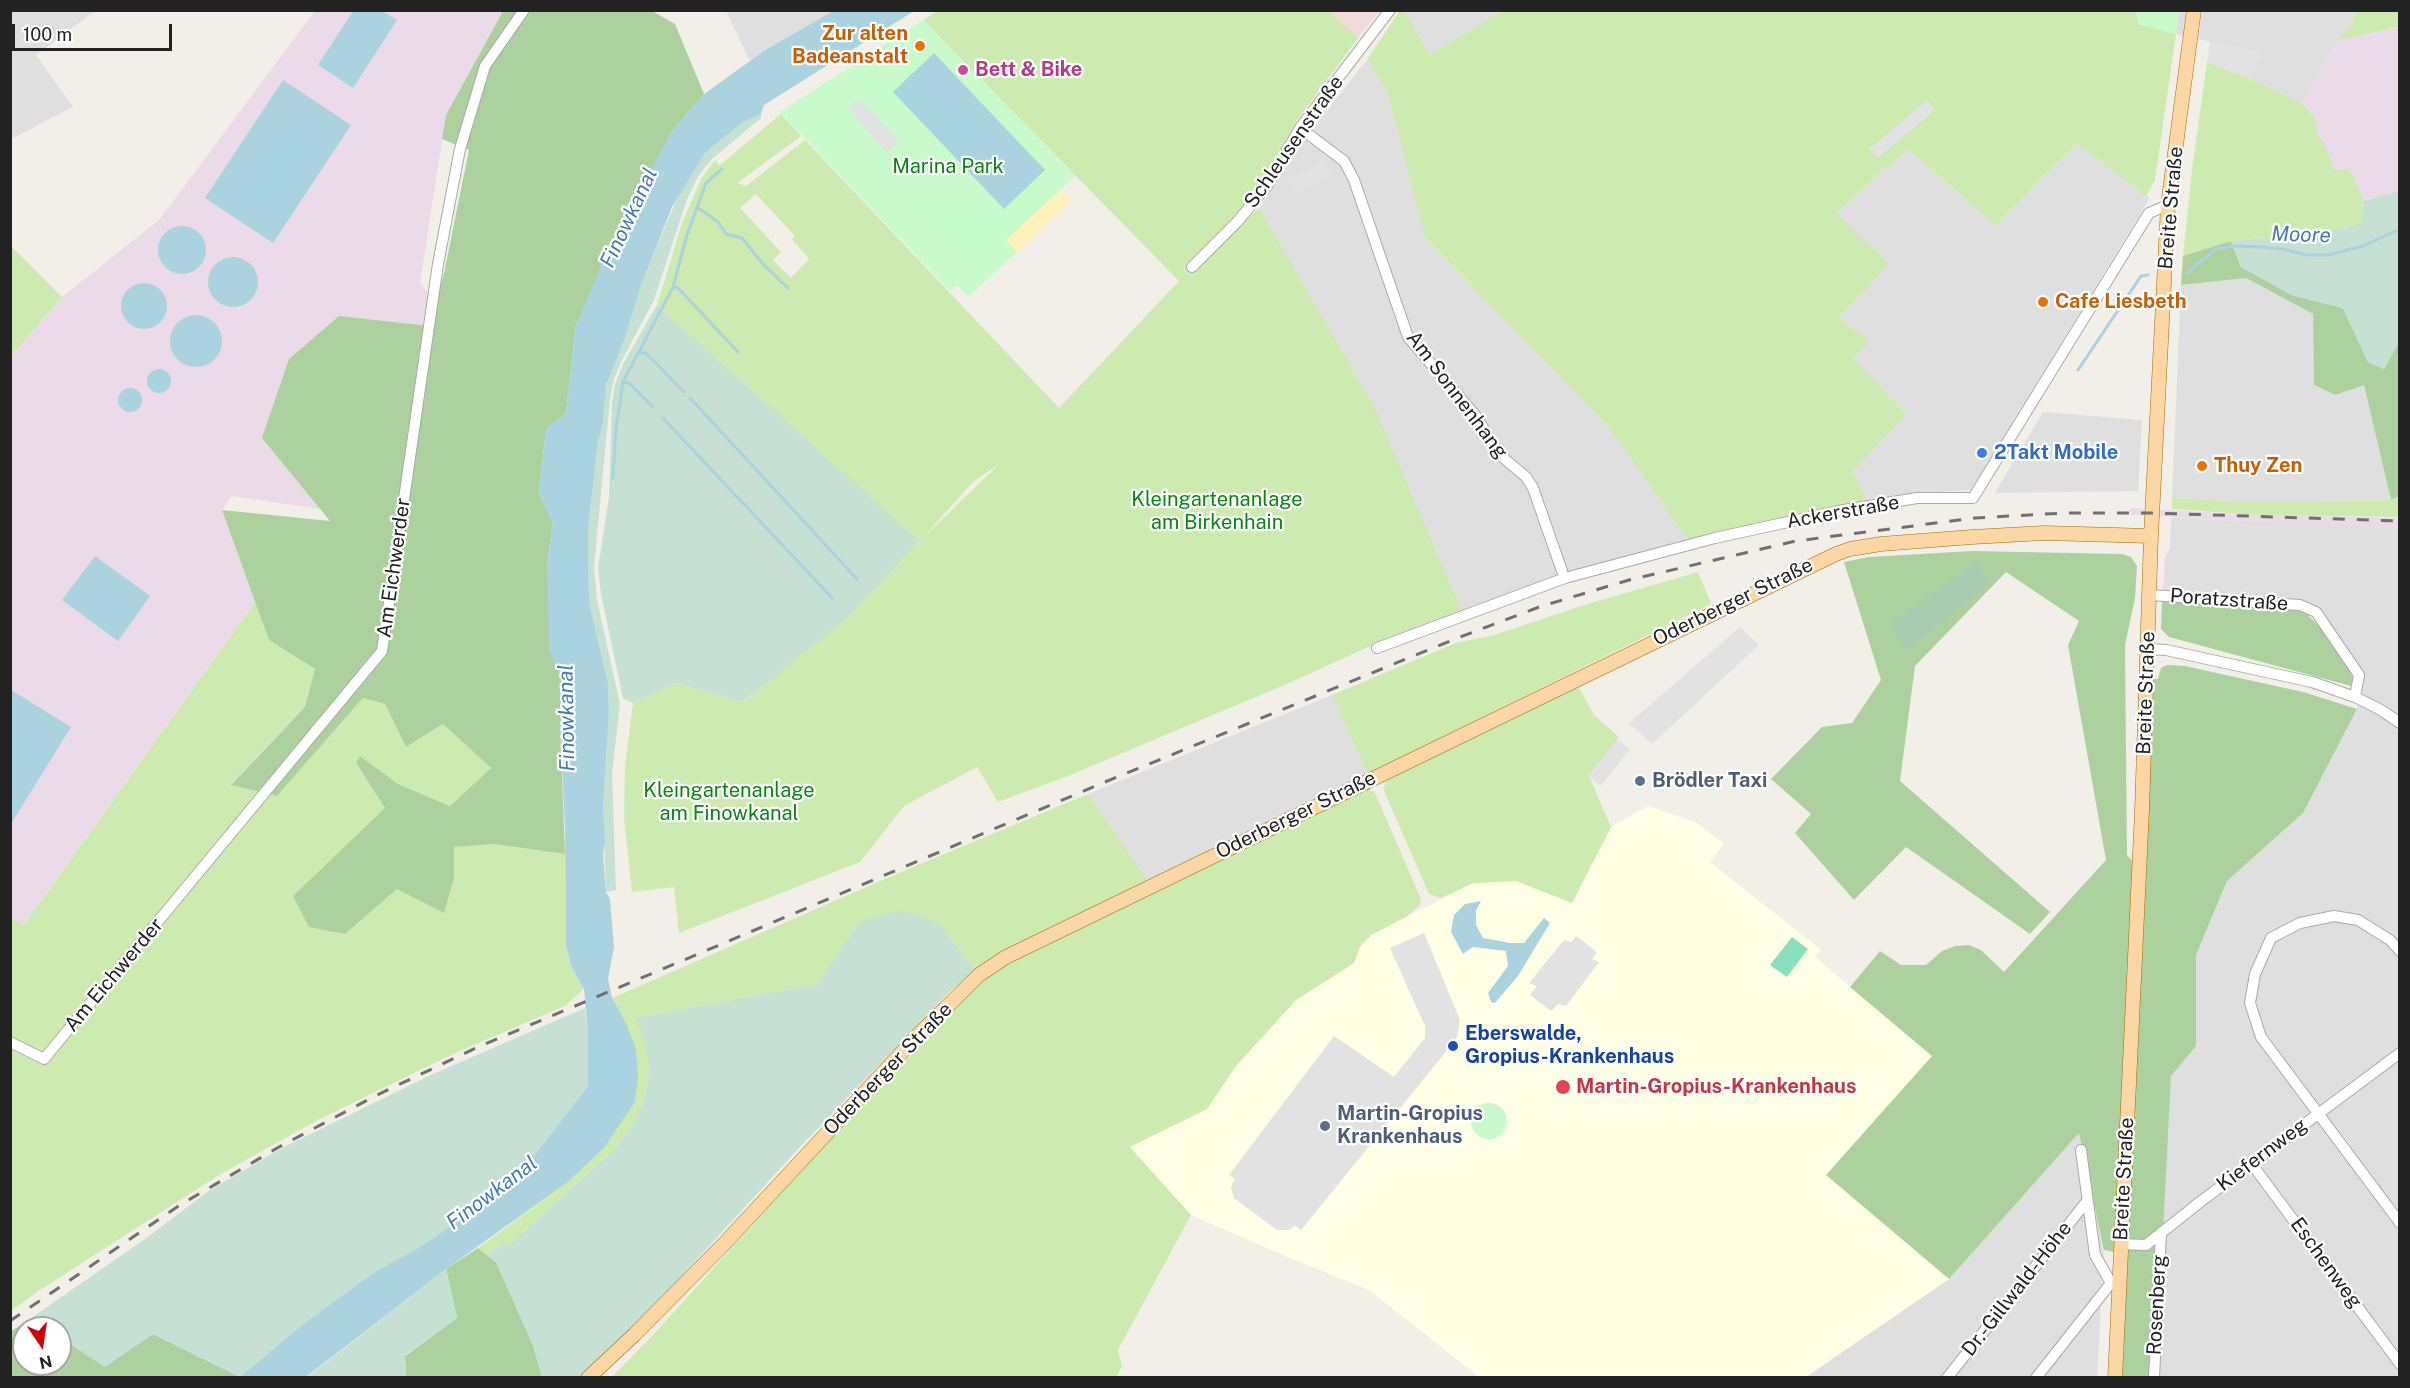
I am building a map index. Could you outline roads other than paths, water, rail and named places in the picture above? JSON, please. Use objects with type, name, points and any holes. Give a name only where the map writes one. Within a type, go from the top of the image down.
[{"type":"main road","name":"Breite Straße","points":[[2118,1376],[2115,1283],[2121,1244],[2151,536],[2168,205],[2194,10]]},
{"type":"main road","name":"Oderberger Straße","points":[[588,1377],[634,1335],[723,1245],[918,1035],[979,975],[1006,957],[1836,554],[1850,549],[1881,544],[1972,537],[2044,533],[2151,536]]},
{"type":"street","name":"Am Eichwerder","points":[[10,1042],[44,1059],[382,651],[438,264],[460,149],[485,66],[524,10]]},
{"type":"street","name":"Schleusenstraße","points":[[1192,267],[1237,222],[1267,186],[1300,128],[1390,10]]},
{"type":"street","name":"Am Sonnenhang","points":[[1300,128],[1344,161],[1354,180],[1408,337],[1475,415],[1500,455],[1526,477],[1533,488],[1562,571]]},
{"type":"street","name":"Ackerstraße","points":[[1377,648],[1565,578],[1715,537],[1838,511],[1917,498],[1973,498],[2149,213],[2168,205]]},
{"type":"street","name":"Poratzstraße","points":[[2150,595],[2300,605],[2316,612],[2359,675],[2355,697]]},
{"type":"street","points":[[2148,649],[2166,650],[2292,677],[2355,697],[2400,723]]},
{"type":"street","points":[[2400,951],[2390,940],[2358,920],[2334,916],[2300,922],[2271,938],[2255,974],[2250,1003],[2261,1037],[2400,1223]]},
{"type":"street","name":"Kiefernweg","points":[[2121,1244],[2146,1245],[2251,1163],[2400,1053]]},
{"type":"street","name":"Dr.-Gillwald-Höhe","points":[[2081,1150],[2095,1255],[2115,1283]]},
{"type":"street","name":"Eschenweg","points":[[2251,1163],[2400,1364]]},
{"type":"street","name":"Dr.-Gillwald-Höhe","points":[[1947,1377],[2087,1201]]},
{"type":"street","name":"Rosenberg","points":[[2154,1377],[2161,1233]]},
{"type":"street","points":[[2036,1377],[2115,1283]]},
{"type":"water","points":[[353,11],[382,11],[397,20],[353,88],[318,65]]},
{"type":"water","name":"Finowkanal","points":[[833,11],[914,11],[764,105],[761,114],[743,122],[705,153],[672,207],[641,285],[624,340],[606,385],[588,529],[589,603],[608,683],[609,713],[603,806],[605,842],[603,854],[614,947],[608,979],[612,998],[625,1021],[636,1049],[638,1076],[635,1102],[604,1148],[568,1182],[446,1269],[306,1377],[240,1377],[302,1325],[370,1275],[423,1245],[499,1193],[521,1173],[588,1086],[588,1033],[584,989],[572,968],[566,946],[565,830],[560,723],[567,706],[561,677],[549,650],[547,564],[553,522],[539,494],[546,429],[566,413],[576,325],[612,241],[672,131],[704,94],[764,51]]},
{"type":"water","points":[[934,53],[1045,170],[1004,209],[893,92]]},
{"type":"water","points":[[283,80],[351,125],[273,243],[205,198]]},
{"type":"water","points":[[177,226],[187,226],[199,233],[206,245],[206,255],[199,267],[187,274],[177,274],[162,263],[158,255],[158,245],[169,230]]},
{"type":"water","points":[[228,257],[238,257],[251,264],[258,277],[258,287],[251,300],[238,307],[228,307],[219,303],[212,296],[208,287],[208,277],[212,268],[219,261]]},
{"type":"water","points":[[144,283],[160,290],[167,306],[160,322],[144,329],[128,322],[121,306],[128,290]]},
{"type":"water","points":[[196,315],[210,319],[218,327],[222,341],[218,355],[210,363],[196,367],[182,363],[174,355],[170,341],[174,327],[182,319]]},
{"type":"water","points":[[159,369],[167,373],[171,381],[167,389],[159,393],[151,389],[147,381],[151,373]]},
{"type":"water","points":[[130,388],[138,392],[142,400],[138,408],[130,412],[122,408],[118,400],[122,392]]},
{"type":"water","points":[[95,556],[150,596],[118,641],[62,600]]},
{"type":"water","points":[[11,690],[71,727],[11,824]]},
{"type":"water","points":[[1481,901],[1476,911],[1476,925],[1483,938],[1524,943],[1544,918],[1550,923],[1518,976],[1495,1003],[1491,1002],[1488,993],[1508,966],[1506,951],[1473,947],[1463,954],[1451,932],[1454,915],[1465,904]]},
{"type":"waterway","points":[[613,478],[616,429],[623,382],[673,287],[687,235],[706,183],[722,169]]},
{"type":"waterway","points":[[697,207],[718,222],[726,234],[742,238],[763,264],[788,288]]},
{"type":"waterway","name":"Moore","points":[[2187,273],[2216,249],[2233,246],[2260,247],[2283,249],[2307,255],[2328,255],[2363,246],[2400,229]]},
{"type":"waterway","points":[[2078,370],[2141,276],[2148,275]]},
{"type":"waterway","points":[[673,287],[678,288],[738,352]]},
{"type":"waterway","points":[[638,353],[646,353],[684,392]]},
{"type":"waterway","points":[[623,382],[629,383],[653,407]]},
{"type":"waterway","points":[[690,398],[857,579]]},
{"type":"waterway","points":[[663,418],[833,599]]},
{"type":"railway","points":[[10,1321],[180,1205],[279,1147],[377,1095],[478,1047],[1105,782],[1539,607],[1629,580],[1796,541],[1975,518],[2065,513],[2153,513],[2400,521]]},
{"type":"place","name":"Zur alten Badeanstalt","points":[[920,46]]},
{"type":"place","name":"Bett & Bike","points":[[963,70]]},
{"type":"place","name":"Cafe Liesbeth","points":[[2043,302]]},
{"type":"place","name":"2Takt Mobile","points":[[1982,453]]},
{"type":"place","name":"Thuy Zen","points":[[2202,466]]},
{"type":"place","name":"Brödler Taxi","points":[[1640,781]]},
{"type":"place","name":"Eberswalde, Gropius-Krankenhaus","points":[[1453,1046]]},
{"type":"place","name":"Martin-Gropius-Krankenhaus","points":[[1563,1087]]},
{"type":"place","name":"Martin-Gropius Krankenhaus","points":[[1325,1126]]},
{"type":"park label","name":"Marina Park","points":[[948,167]]},
{"type":"park label","name":"Kleingartenanlage am Birkenhain","points":[[1217,512]]},
{"type":"park label","name":"Kleingartenanlage am Finowkanal","points":[[729,802]]}]
